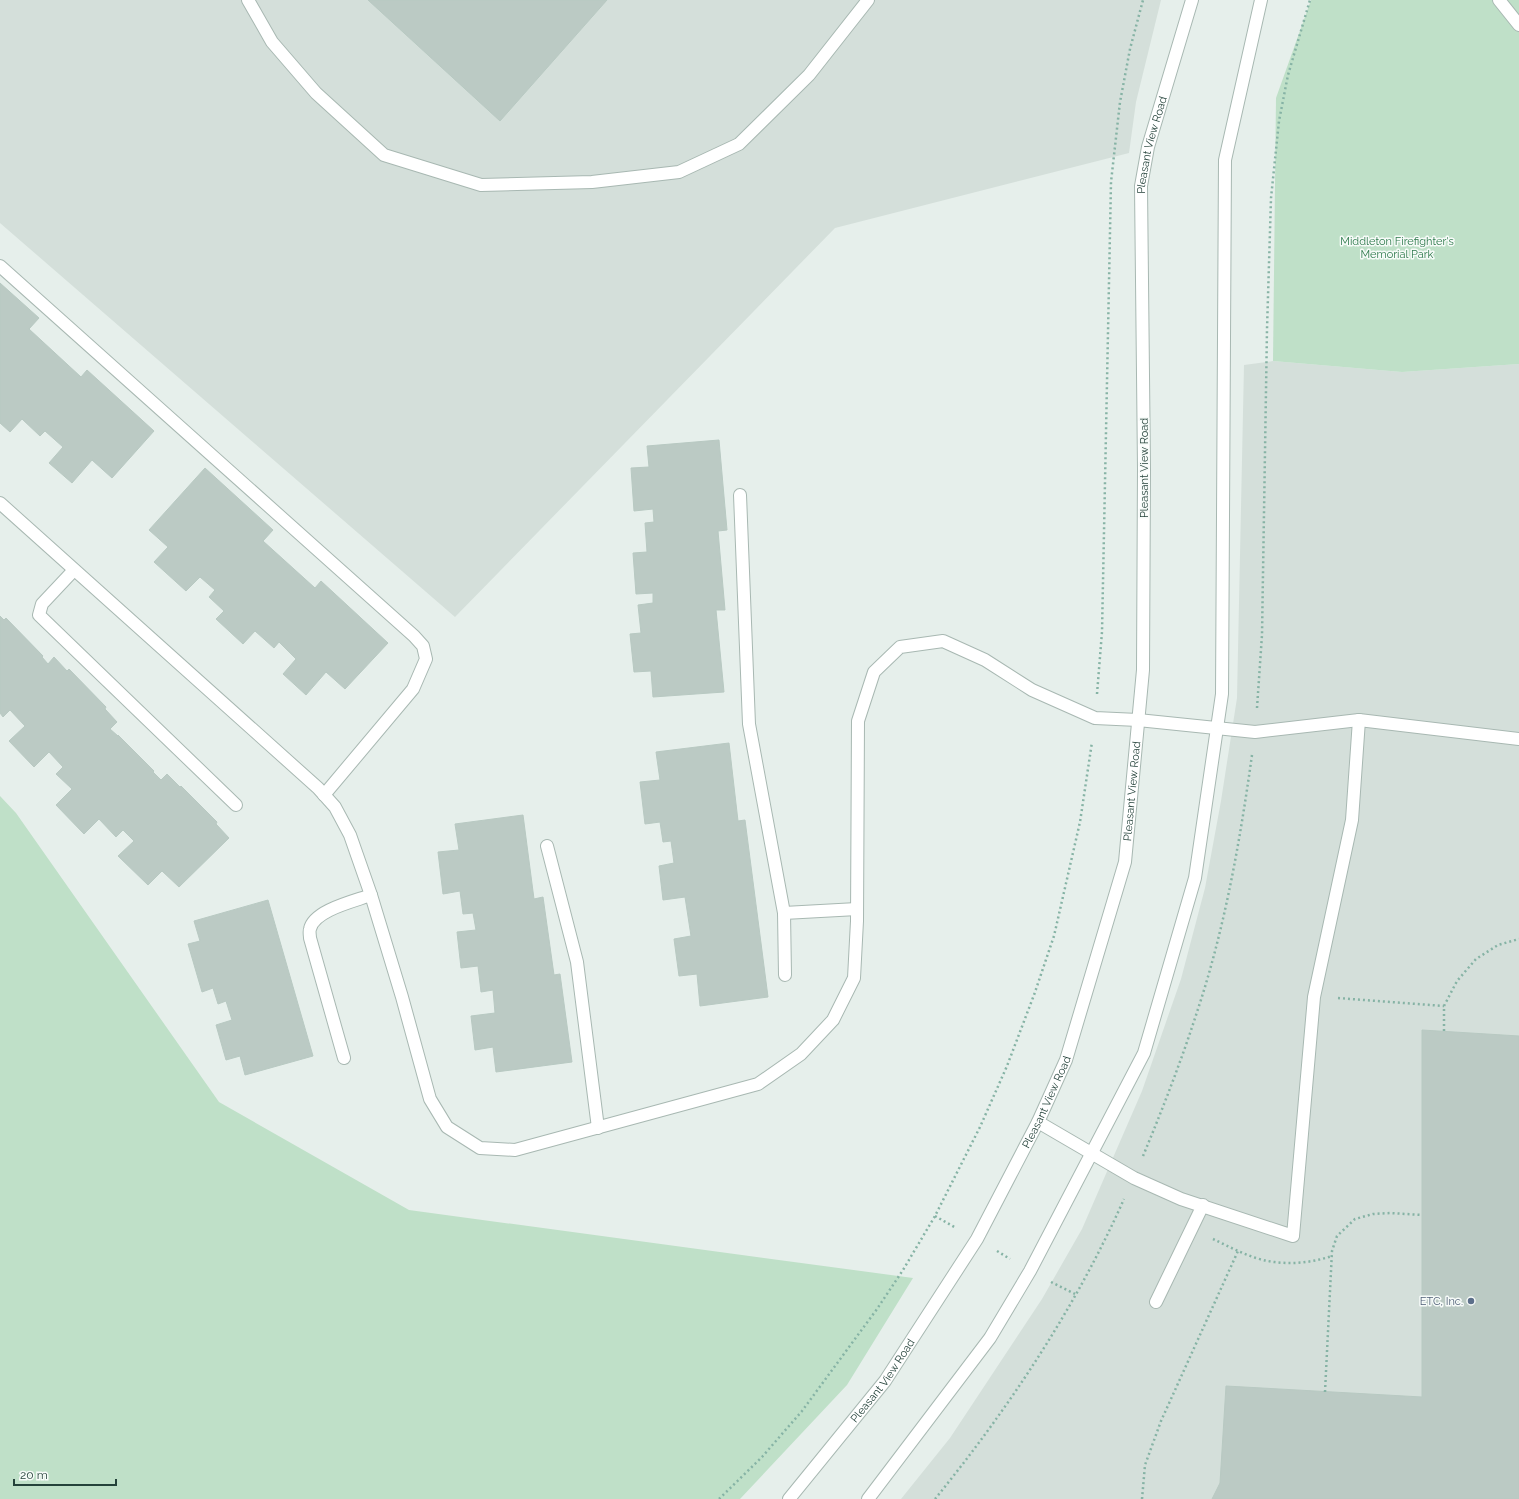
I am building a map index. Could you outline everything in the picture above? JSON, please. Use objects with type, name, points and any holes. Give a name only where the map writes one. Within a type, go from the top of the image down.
[{"type":"street","points":[[248,0],[272,42],[316,93],[384,155],[481,185],[592,182],[679,172],[739,144],[809,75],[868,0]]},
{"type":"street","name":"Pleasant View Road","points":[[789,1499],[885,1380],[977,1239],[1038,1122],[1066,1060],[1125,862],[1143,670],[1144,476],[1141,186],[1148,147],[1192,0]]},
{"type":"street","points":[[868,1499],[990,1338],[1030,1271],[1144,1053],[1194,878],[1222,694],[1225,160],[1261,0]]},
{"type":"street","points":[[1499,0],[1519,25]]},
{"type":"street","points":[[0,266],[397,620],[423,646],[426,659],[413,689],[324,795]]},
{"type":"street","points":[[740,495],[749,724],[784,913],[785,975]]},
{"type":"street","points":[[0,504],[318,788],[335,807],[350,835],[371,896],[402,997],[430,1099],[447,1127],[480,1148],[515,1150],[758,1084],[801,1054],[833,1020],[854,978],[857,909],[858,720],[874,672],[900,647],[943,641],[985,660],[1032,690],[1095,718],[1138,720],[1255,732],[1359,720],[1519,739]]},
{"type":"street","points":[[74,570],[42,604],[40,615],[236,805]]},
{"type":"street","points":[[1038,1122],[1092,1152],[1134,1178],[1181,1199],[1203,1205],[1293,1236],[1314,997],[1352,820],[1359,720]]},
{"type":"street","points":[[548,846],[577,962],[598,1128]]},
{"type":"street","points":[[344,1058],[310,938],[310,928],[316,919],[328,910],[371,896]]},
{"type":"street","points":[[784,913],[857,909]]},
{"type":"street","points":[[1156,1302],[1203,1205]]},
{"type":"path","points":[[719,1499],[762,1457],[811,1398],[843,1356],[903,1270],[935,1216],[980,1127],[1007,1066],[1034,995],[1054,936],[1080,822],[1095,718],[1102,632],[1111,182],[1120,102],[1130,49],[1143,0]]},
{"type":"path","points":[[1444,1031],[1444,1006],[1457,981],[1476,959],[1498,944],[1519,939]]},
{"type":"path","points":[[1314,997],[1444,1006]]},
{"type":"path","points":[[1325,1392],[1332,1251],[1337,1236],[1355,1219],[1373,1214],[1390,1213],[1422,1215]]},
{"type":"path","points":[[935,1216],[1030,1271],[1076,1294]]},
{"type":"path","points":[[1142,1499],[1145,1465],[1161,1421],[1238,1251]]},
{"type":"shaded area","points":[[0,0],[1161,0],[1136,102],[1129,153],[835,228],[455,617],[0,223]]},
{"type":"shaded area","points":[[1273,361],[1402,372],[1519,364],[1519,1499],[901,1499],[950,1438],[1042,1299],[1082,1229],[1142,1091],[1181,979],[1205,888],[1221,801],[1237,698],[1244,365]]},
{"type":"green space","name":"Middleton Firefighter's Memorial Park","points":[[1311,0],[1519,0],[1519,364],[1402,372],[1273,361],[1276,98]]},
{"type":"green space","points":[[0,796],[16,813],[219,1102],[409,1210],[913,1278],[847,1385],[740,1499],[0,1499]]},
{"type":"building","points":[[368,0],[607,0],[500,121]]},
{"type":"building","points":[[0,283],[39,318],[29,329],[81,377],[87,370],[154,431],[112,478],[92,460],[72,483],[49,463],[63,447],[45,431],[40,436],[22,419],[10,432],[0,423]]},
{"type":"building","points":[[719,440],[727,530],[718,531],[725,610],[716,610],[724,692],[653,697],[651,671],[634,672],[630,634],[641,633],[638,605],[653,603],[653,593],[636,594],[633,553],[647,552],[645,523],[654,522],[653,509],[634,511],[631,468],[649,467],[647,446]]},
{"type":"building","points":[[205,468],[273,530],[263,541],[315,588],[321,581],[388,643],[345,689],[326,672],[306,695],[283,674],[296,659],[279,642],[274,648],[255,631],[243,644],[216,619],[224,611],[209,597],[215,590],[200,577],[186,591],[154,562],[168,547],[149,530]]},
{"type":"building","points":[[0,616],[4,620],[6,618],[43,656],[42,657],[48,664],[54,657],[67,671],[69,669],[106,707],[105,709],[117,722],[110,729],[154,771],[153,772],[161,780],[167,774],[180,787],[181,786],[217,822],[216,824],[229,838],[179,887],[162,871],[148,885],[118,856],[134,841],[123,830],[116,837],[99,819],[84,834],[56,805],[72,789],[56,774],[63,767],[49,752],[34,767],[9,741],[25,726],[10,710],[3,717],[0,713]]},
{"type":"building","points":[[729,743],[738,821],[745,820],[768,997],[700,1006],[697,974],[679,976],[674,939],[691,936],[685,897],[663,900],[659,866],[674,863],[671,841],[663,842],[660,822],[645,824],[640,782],[660,780],[656,752]]},
{"type":"building","points":[[523,815],[534,899],[543,897],[554,975],[560,974],[572,1062],[496,1072],[493,1047],[475,1050],[471,1016],[495,1013],[493,990],[481,992],[478,966],[461,968],[457,932],[476,930],[473,913],[463,914],[460,891],[443,894],[438,852],[459,850],[455,824]]},
{"type":"building","points":[[268,900],[313,1056],[245,1075],[240,1056],[226,1060],[216,1025],[232,1020],[226,1001],[218,1004],[213,988],[202,992],[188,944],[200,941],[194,921]]},
{"type":"building","name":"ETC, Inc.","points":[[1422,1030],[1519,1036],[1519,1499],[1212,1499],[1220,1483],[1226,1386],[1422,1397]]},
{"type":"place","name":"ETC, Inc.","points":[[1471,1301]]}]
